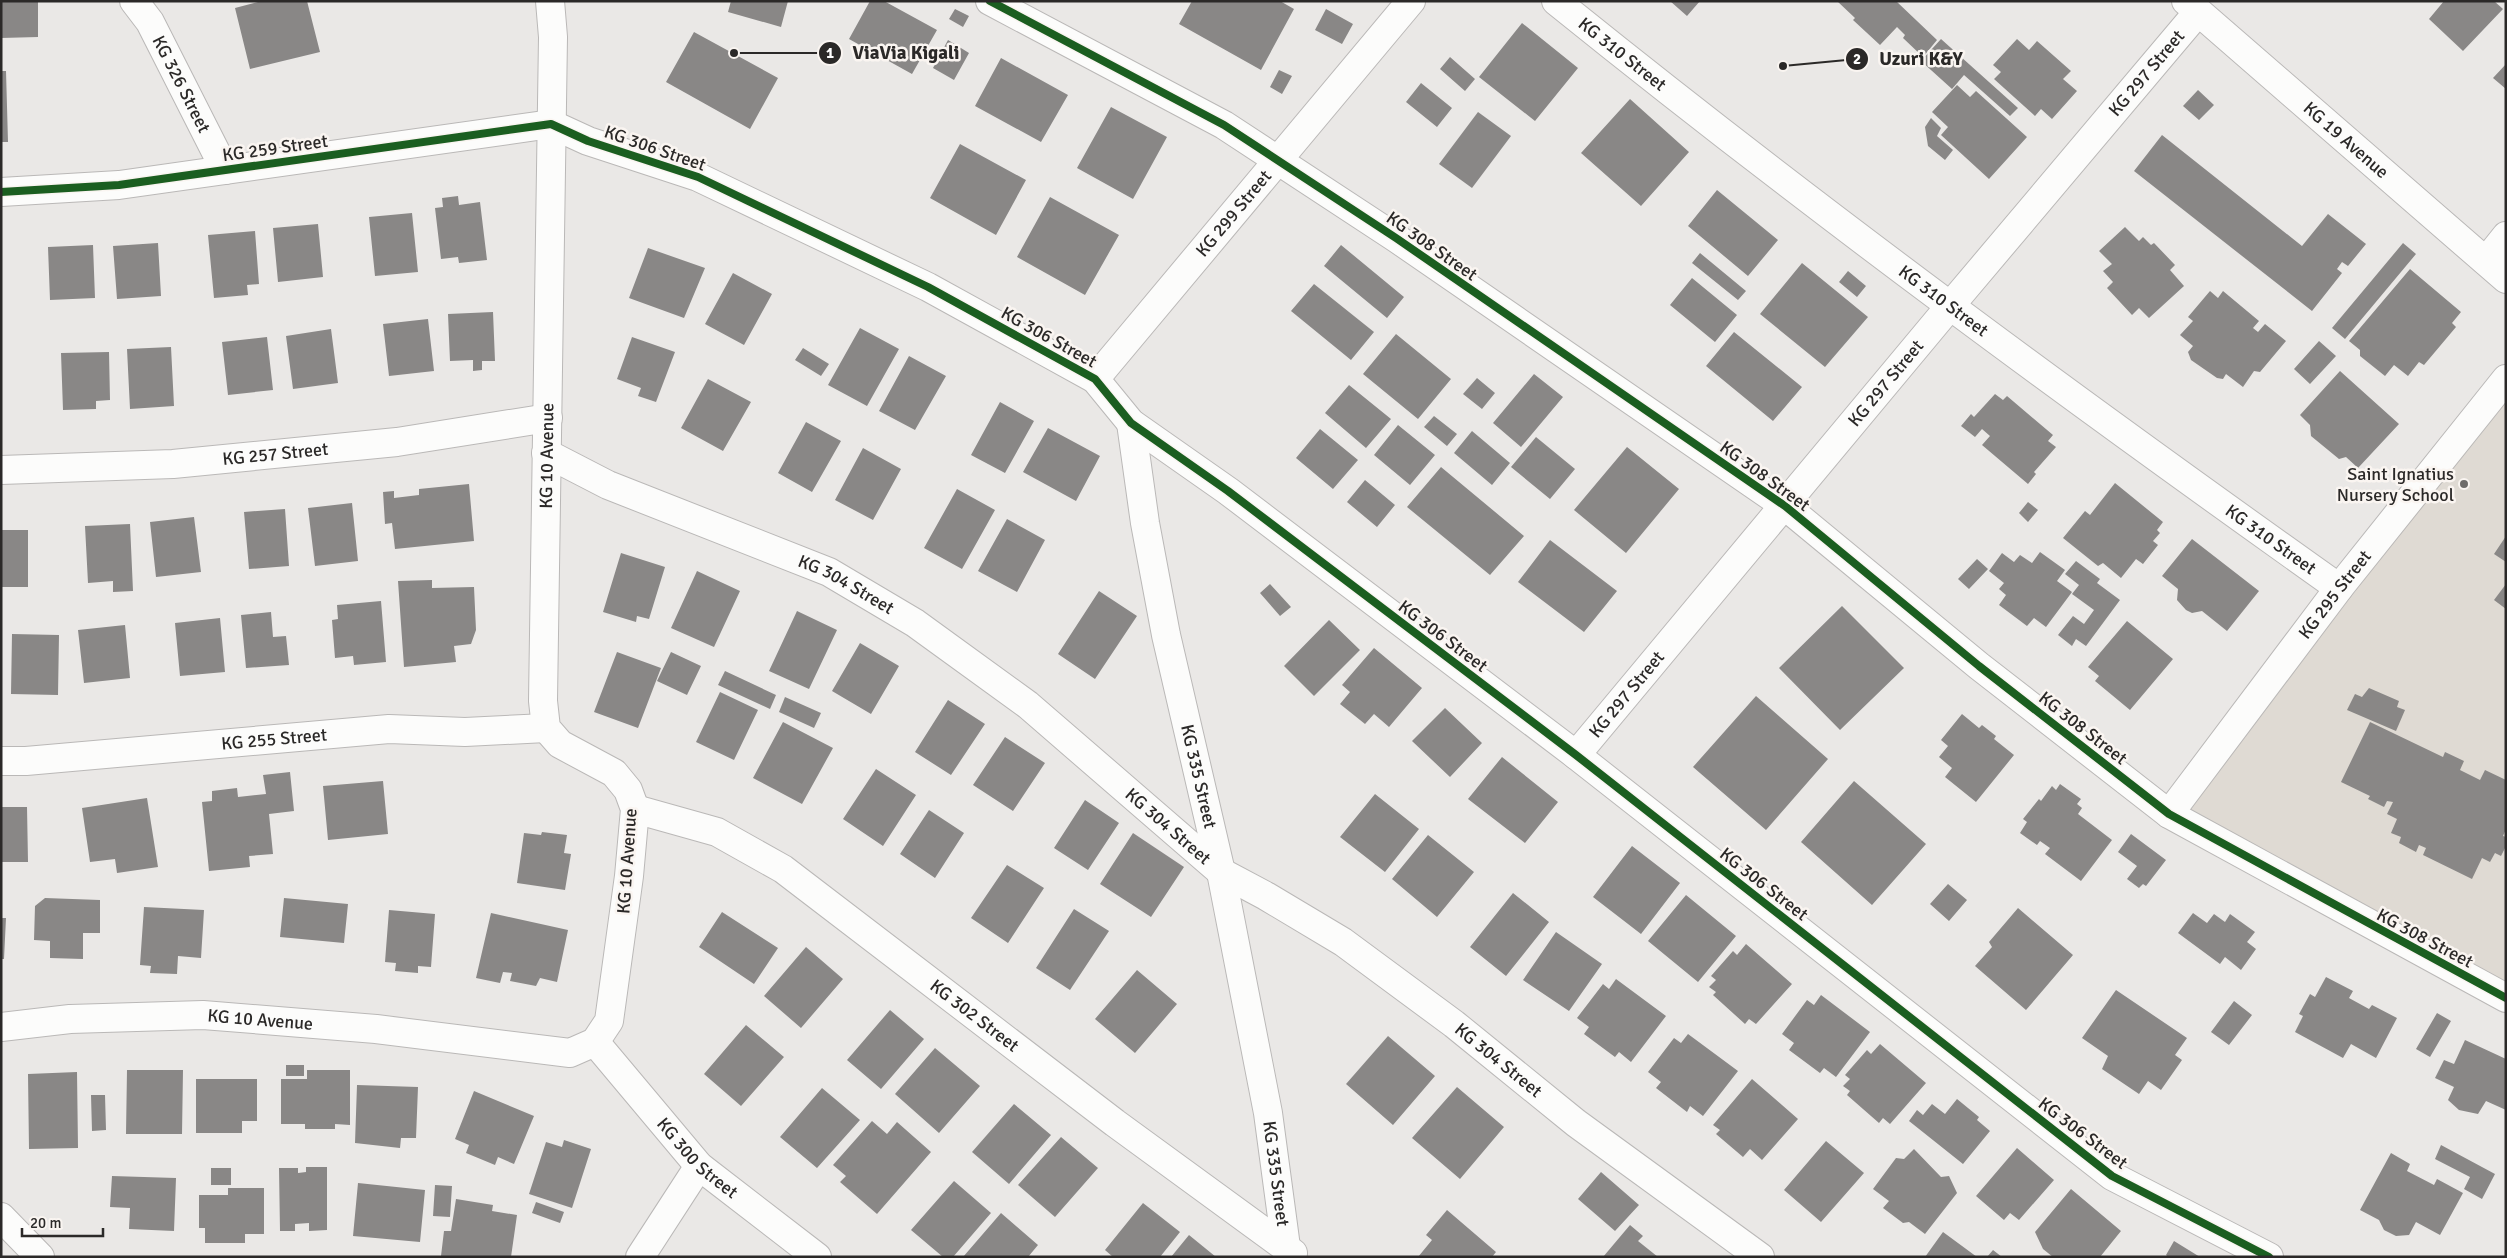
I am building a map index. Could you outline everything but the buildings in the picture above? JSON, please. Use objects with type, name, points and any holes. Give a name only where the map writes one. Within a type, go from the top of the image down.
[{"type":"street","name":"KG 326 Street","points":[[134,1],[150,22],[225,170]]},
{"type":"street","name":"KG 10 Avenue","points":[[1,1027],[70,1019],[203,1016],[376,1029],[570,1053],[595,1042],[608,1021],[629,876],[635,809],[628,790],[614,773],[560,744],[546,728],[543,701],[553,37],[550,1]]},
{"type":"street","name":"KG 308 Street","points":[[990,1],[1224,124],[1396,238],[1785,506],[1979,666],[2169,814],[2506,998]]},
{"type":"street","name":"KG 299 Street","points":[[1095,380],[1411,1]]},
{"type":"street","name":"KG 310 Street","points":[[1556,1],[1700,117],[1950,306],[2136,444],[2339,588]]},
{"type":"street","name":"KG 297 Street","points":[[1576,755],[1950,306],[2192,7]]},
{"type":"street","name":"KG 19 Avenue","points":[[2192,7],[2496,270]]},
{"type":"street","name":"KG 259 Street","points":[[1,192],[119,185],[551,124]]},
{"type":"street","name":"KG 306 Street","points":[[551,124],[588,141],[698,177],[928,287],[1095,380],[1131,423],[1228,491],[1576,755],[2112,1176],[2269,1257]]},
{"type":"street","points":[[2496,270],[2506,236]]},
{"type":"street","name":"KG 295 Street","points":[[2169,814],[2339,588],[2506,379]]},
{"type":"street","name":"KG 257 Street","points":[[1,470],[173,464],[398,442],[548,418]]},
{"type":"street","name":"KG 335 Street","points":[[1131,423],[1145,523],[1166,635],[1221,872],[1268,1113],[1292,1252]]},
{"type":"street","name":"KG 304 Street","points":[[546,453],[608,486],[830,572],[915,623],[1028,705],[1221,872],[1266,896],[1343,942],[1454,1024],[1576,1123],[1760,1257]]},
{"type":"street","name":"KG 255 Street","points":[[1,761],[26,761],[389,729],[465,732],[546,728]]},
{"type":"street","name":"KG 302 Street","points":[[635,809],[716,832],[783,869],[1115,1123],[1292,1252]]},
{"type":"street","name":"KG 300 Street","points":[[595,1042],[699,1166],[817,1257]]},
{"type":"street","points":[[640,1257],[699,1166]]},
{"type":"street","points":[[1,1217],[40,1257]]},
{"type":"shaded area","points":[[2506,380],[2506,996],[2169,814]]},
{"type":"cycle path","points":[[990,1],[1224,125],[1396,238],[1785,506],[1979,666],[2169,814],[2506,998]]},
{"type":"cycle path","points":[[1,192],[119,185],[551,124],[588,141],[698,177],[928,287],[1095,379],[1131,423],[1228,491],[1576,755],[2112,1176],[2269,1257]]},
{"type":"place","name":"ViaVia Kigali","points":[[734,53]]},
{"type":"place","name":"Uzuri K&Y","points":[[1783,66]]},
{"type":"place","name":"Saint Ignatius Nursery School","points":[[2464,484]]}]
